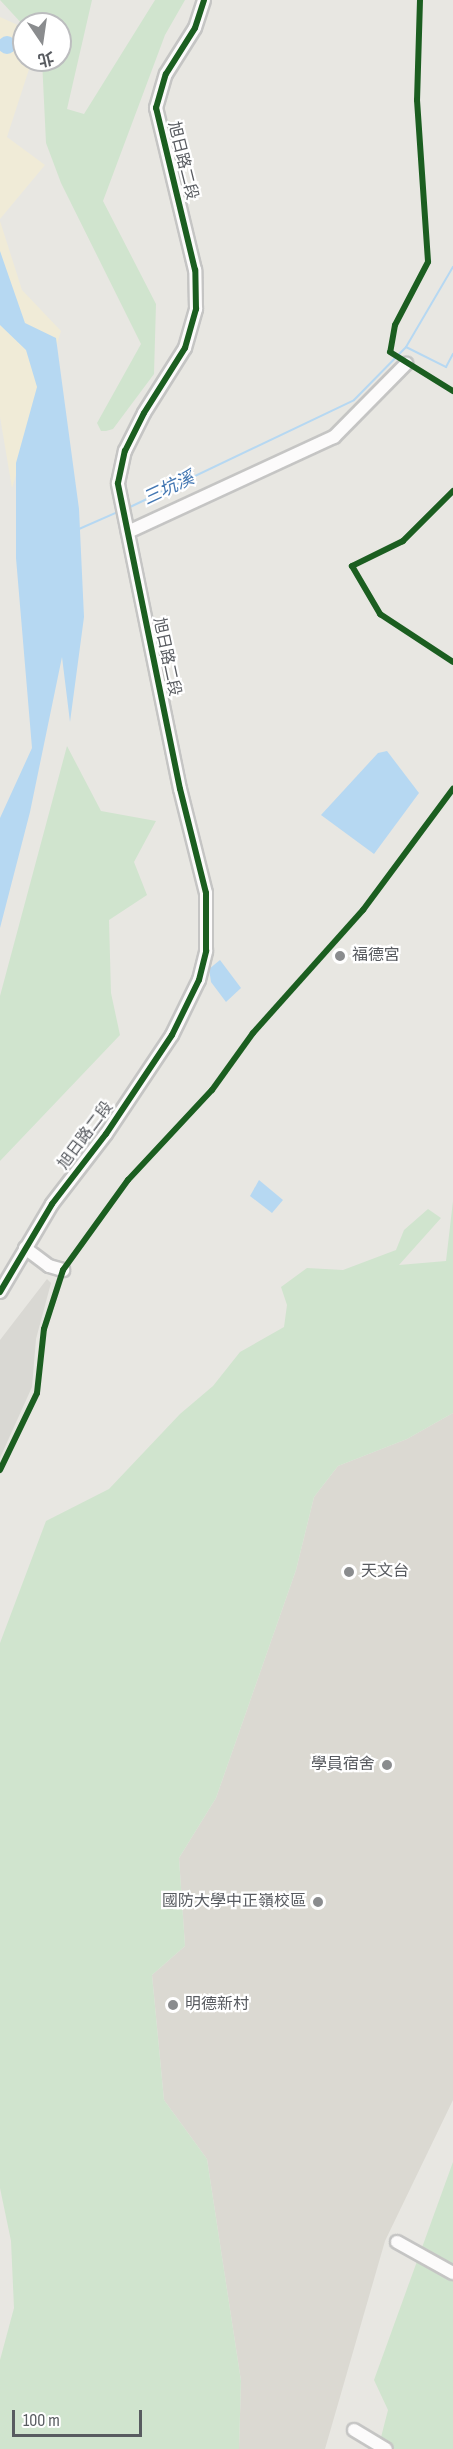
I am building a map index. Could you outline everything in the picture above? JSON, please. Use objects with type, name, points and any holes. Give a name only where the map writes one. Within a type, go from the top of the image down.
[{"type":"street","name":"旭日路二段","points":[[0,1292],[57,1196],[106,1134],[172,1035],[192,998],[206,951],[206,893],[180,789],[120,500],[119,467],[144,413],[185,348],[196,309],[195,270],[156,108],[159,91],[195,28],[204,0]]},
{"type":"street","points":[[127,530],[334,437],[406,364]]},
{"type":"street","points":[[26,1248],[49,1266],[63,1270]]},
{"type":"street","points":[[397,2242],[453,2273]]},
{"type":"street","points":[[354,2430],[386,2449]]},
{"type":"shaded area","points":[[47,1279],[51,1283],[36,1339],[32,1387],[0,1458],[0,1340]]},
{"type":"shaded area","name":"國防大學中正嶺校區","points":[[453,1413],[453,2100],[385,2241],[325,2449],[239,2449],[241,2381],[207,2159],[164,2100],[152,1975],[185,1946],[179,1858],[216,1798],[296,1570],[314,1497],[338,1466],[407,1439]]},
{"type":"green space","points":[[0,0],[92,0],[67,109],[84,114],[155,0],[185,0],[165,35],[103,201],[156,304],[154,374],[113,429],[106,431],[101,431],[97,423],[141,344],[61,183],[46,143],[43,72],[72,72],[72,12],[12,13]]},
{"type":"green space","points":[[67,746],[101,811],[156,821],[134,862],[147,895],[109,920],[111,993],[120,1035],[0,1161],[0,996]]},
{"type":"green space","points":[[453,1201],[453,1413],[407,1439],[338,1466],[314,1497],[296,1570],[216,1798],[179,1858],[185,1946],[152,1975],[164,2100],[207,2159],[241,2381],[239,2449],[0,2449],[0,2360],[14,2308],[11,2241],[0,2188],[0,1643],[46,1521],[109,1489],[180,1414],[213,1386],[240,1352],[284,1327],[287,1305],[281,1287],[307,1268],[343,1270],[396,1250],[404,1230],[428,1209],[441,1218],[399,1265],[446,1261]]},
{"type":"green space","points":[[453,2162],[453,2449],[378,2449],[388,2410],[374,2380]]},
{"type":"sand","points":[[0,17],[12,22],[12,72],[28,72],[7,137],[45,165],[0,219]]},
{"type":"sand","points":[[0,221],[22,290],[61,331],[12,488],[0,417]]},
{"type":"water","points":[[11,37],[12,53],[0,52],[-2,45],[0,38]]},
{"type":"water","points":[[0,251],[25,323],[56,338],[79,509],[84,617],[70,722],[62,657],[30,812],[0,928],[0,818],[32,748],[16,558],[16,463],[37,387],[26,350],[0,325]]},
{"type":"water","points":[[387,751],[419,793],[374,854],[321,815],[378,753]]},
{"type":"water","points":[[220,960],[241,988],[226,1002],[211,982],[209,969]]},
{"type":"water","points":[[259,1180],[283,1200],[272,1213],[250,1196]]},
{"type":"waterway","name":"三坑溪","points":[[128,508],[354,400],[406,347],[453,267]]},
{"type":"waterway","points":[[406,347],[446,367],[453,354]]},
{"type":"waterway","name":"三坑溪","points":[[79,529],[120,511]]},
{"type":"cycle path","points":[[0,1292],[52,1204],[106,1134],[172,1035],[199,980],[206,951],[206,893],[180,789],[118,483],[125,451],[144,413],[185,348],[196,309],[195,270],[156,108],[166,74],[195,28],[204,0]]},
{"type":"cycle path","points":[[420,0],[417,100],[428,262],[395,325],[390,352],[453,391]]},
{"type":"cycle path","points":[[453,491],[403,541],[352,566],[380,614],[453,662]]},
{"type":"cycle path","points":[[0,1470],[37,1393],[44,1329],[63,1270],[128,1180],[212,1090],[253,1033],[363,910],[453,789]]},
{"type":"place","name":"福德宮","points":[[340,956]]},
{"type":"place","name":"天文台","points":[[349,1572]]},
{"type":"place","name":"學員宿舍","points":[[387,1765]]},
{"type":"place","name":"國防大學中正嶺校區","points":[[318,1902]]},
{"type":"place","name":"明德新村","points":[[173,2005]]}]
